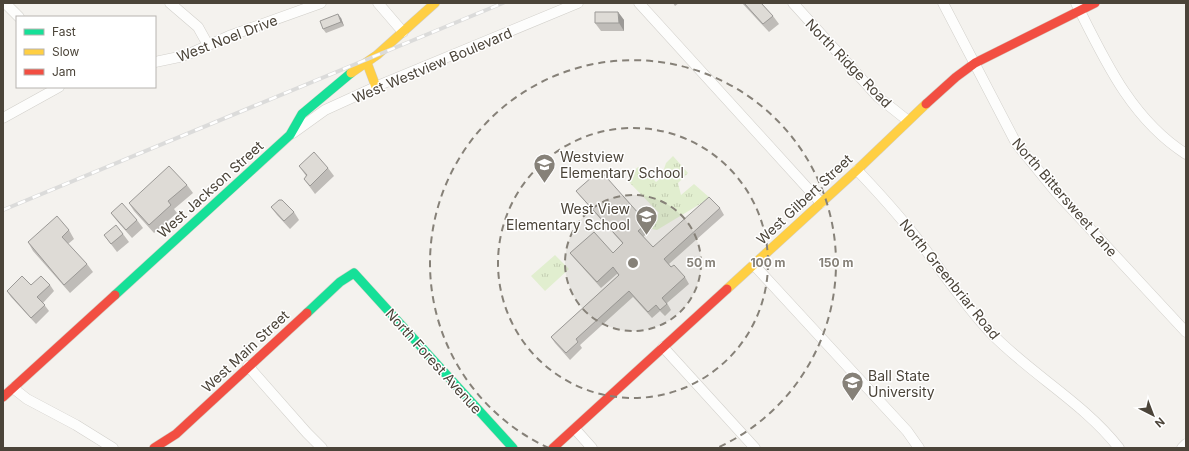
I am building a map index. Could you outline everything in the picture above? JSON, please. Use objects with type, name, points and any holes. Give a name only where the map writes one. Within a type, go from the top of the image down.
[{"type":"street","points":[[5,3],[18,16]]},
{"type":"street","points":[[170,3],[198,27],[208,45]]},
{"type":"street","name":"West Noel Drive","points":[[156,62],[185,55],[228,36],[321,3]]},
{"type":"street","points":[[378,3],[403,32]]},
{"type":"street","name":"West Jackson Street","points":[[3,397],[290,135],[302,114],[350,73],[377,56],[435,3]]},
{"type":"street","name":"West Westview Boulevard","points":[[290,135],[325,110],[376,87],[578,3]]},
{"type":"street","points":[[639,3],[821,203]]},
{"type":"street","name":"North Ridge Road","points":[[793,3],[878,97],[907,120]]},
{"type":"street","name":"North Bittersweet Lane","points":[[944,3],[1016,143],[1062,197],[1186,332]]},
{"type":"street","name":"West Gilbert Street","points":[[553,448],[857,170],[907,120],[963,71],[1078,7],[1095,3]]},
{"type":"street","points":[[1078,7],[1119,85],[1135,108],[1162,136],[1186,154]]},
{"type":"street","points":[[367,63],[376,87]]},
{"type":"street","points":[[3,118],[57,88]]},
{"type":"street","name":"North Greenbriar Road","points":[[857,170],[915,236],[957,292],[990,331],[1036,373],[1092,418],[1119,448]]},
{"type":"street","points":[[754,265],[906,431],[919,448]]},
{"type":"street","name":"West Main Street","points":[[154,448],[176,434],[340,282],[354,273]]},
{"type":"street","name":"North Forest Avenue","points":[[354,273],[513,448]]},
{"type":"street","points":[[663,347],[755,448]]},
{"type":"street","points":[[248,366],[322,448]]},
{"type":"street","points":[[13,388],[27,399],[76,425],[112,448]]},
{"type":"street","points":[[575,429],[592,448]]},
{"type":"street","points":[[1182,448],[1186,444]]},
{"type":"green space","points":[[673,156],[688,173],[678,183],[681,195],[694,184],[710,198],[657,230],[652,229],[646,223],[659,213],[628,181],[629,175],[638,167],[642,167],[656,182],[661,178],[666,163]]},
{"type":"green space","points":[[555,255],[569,269],[545,291],[531,276]]},
{"type":"building","points":[[744,3],[761,3],[773,16],[763,24]]},
{"type":"building","points":[[595,12],[618,12],[619,23],[595,23]]},
{"type":"building","points":[[338,14],[341,22],[323,29],[320,21]]},
{"type":"building","points":[[314,152],[328,168],[310,186],[304,179],[307,175],[299,166]]},
{"type":"building","points":[[169,166],[187,185],[168,201],[171,205],[149,225],[129,203]]},
{"type":"building","name":"Westview Elementary School","points":[[600,170],[647,223],[638,231],[653,247],[709,197],[720,208],[664,259],[671,267],[674,265],[685,277],[662,298],[667,304],[660,310],[656,305],[648,312],[629,291],[576,339],[578,342],[566,353],[551,337],[619,275],[613,267],[597,282],[570,253],[594,232],[613,253],[623,243],[576,191]]},
{"type":"building","points":[[279,200],[282,200],[294,212],[284,221],[271,207]]},
{"type":"building","points":[[122,203],[137,220],[126,230],[111,213]]},
{"type":"building","points":[[57,216],[69,230],[62,237],[87,264],[64,285],[28,242]]},
{"type":"building","points":[[116,225],[123,234],[111,244],[104,235]]},
{"type":"building","points":[[22,276],[31,285],[41,276],[50,285],[37,297],[45,305],[31,318],[7,291]]},
{"type":"railway","points":[[3,210],[503,3]]},
{"type":"traffic: fast","points":[[115,295],[290,135],[302,114],[351,73]]},
{"type":"traffic: fast","points":[[307,313],[340,282],[354,273],[513,448]]},
{"type":"traffic: slow","points":[[351,73],[377,55],[435,3]]},
{"type":"traffic: slow","points":[[367,63],[376,87]]},
{"type":"traffic: slow","points":[[727,289],[857,170],[926,104]]},
{"type":"traffic: jam","points":[[926,104],[956,77],[975,63],[1095,3]]},
{"type":"traffic: jam","points":[[553,448],[727,289]]},
{"type":"traffic: jam","points":[[3,397],[115,295]]},
{"type":"traffic: jam","points":[[154,448],[176,434],[307,313]]},
{"type":"place","name":"Westview Elementary School","points":[[545,184]]},
{"type":"place","name":"West View Elementary School","points":[[646,236]]},
{"type":"place","name":"Ball State University","points":[[852,402]]}]
